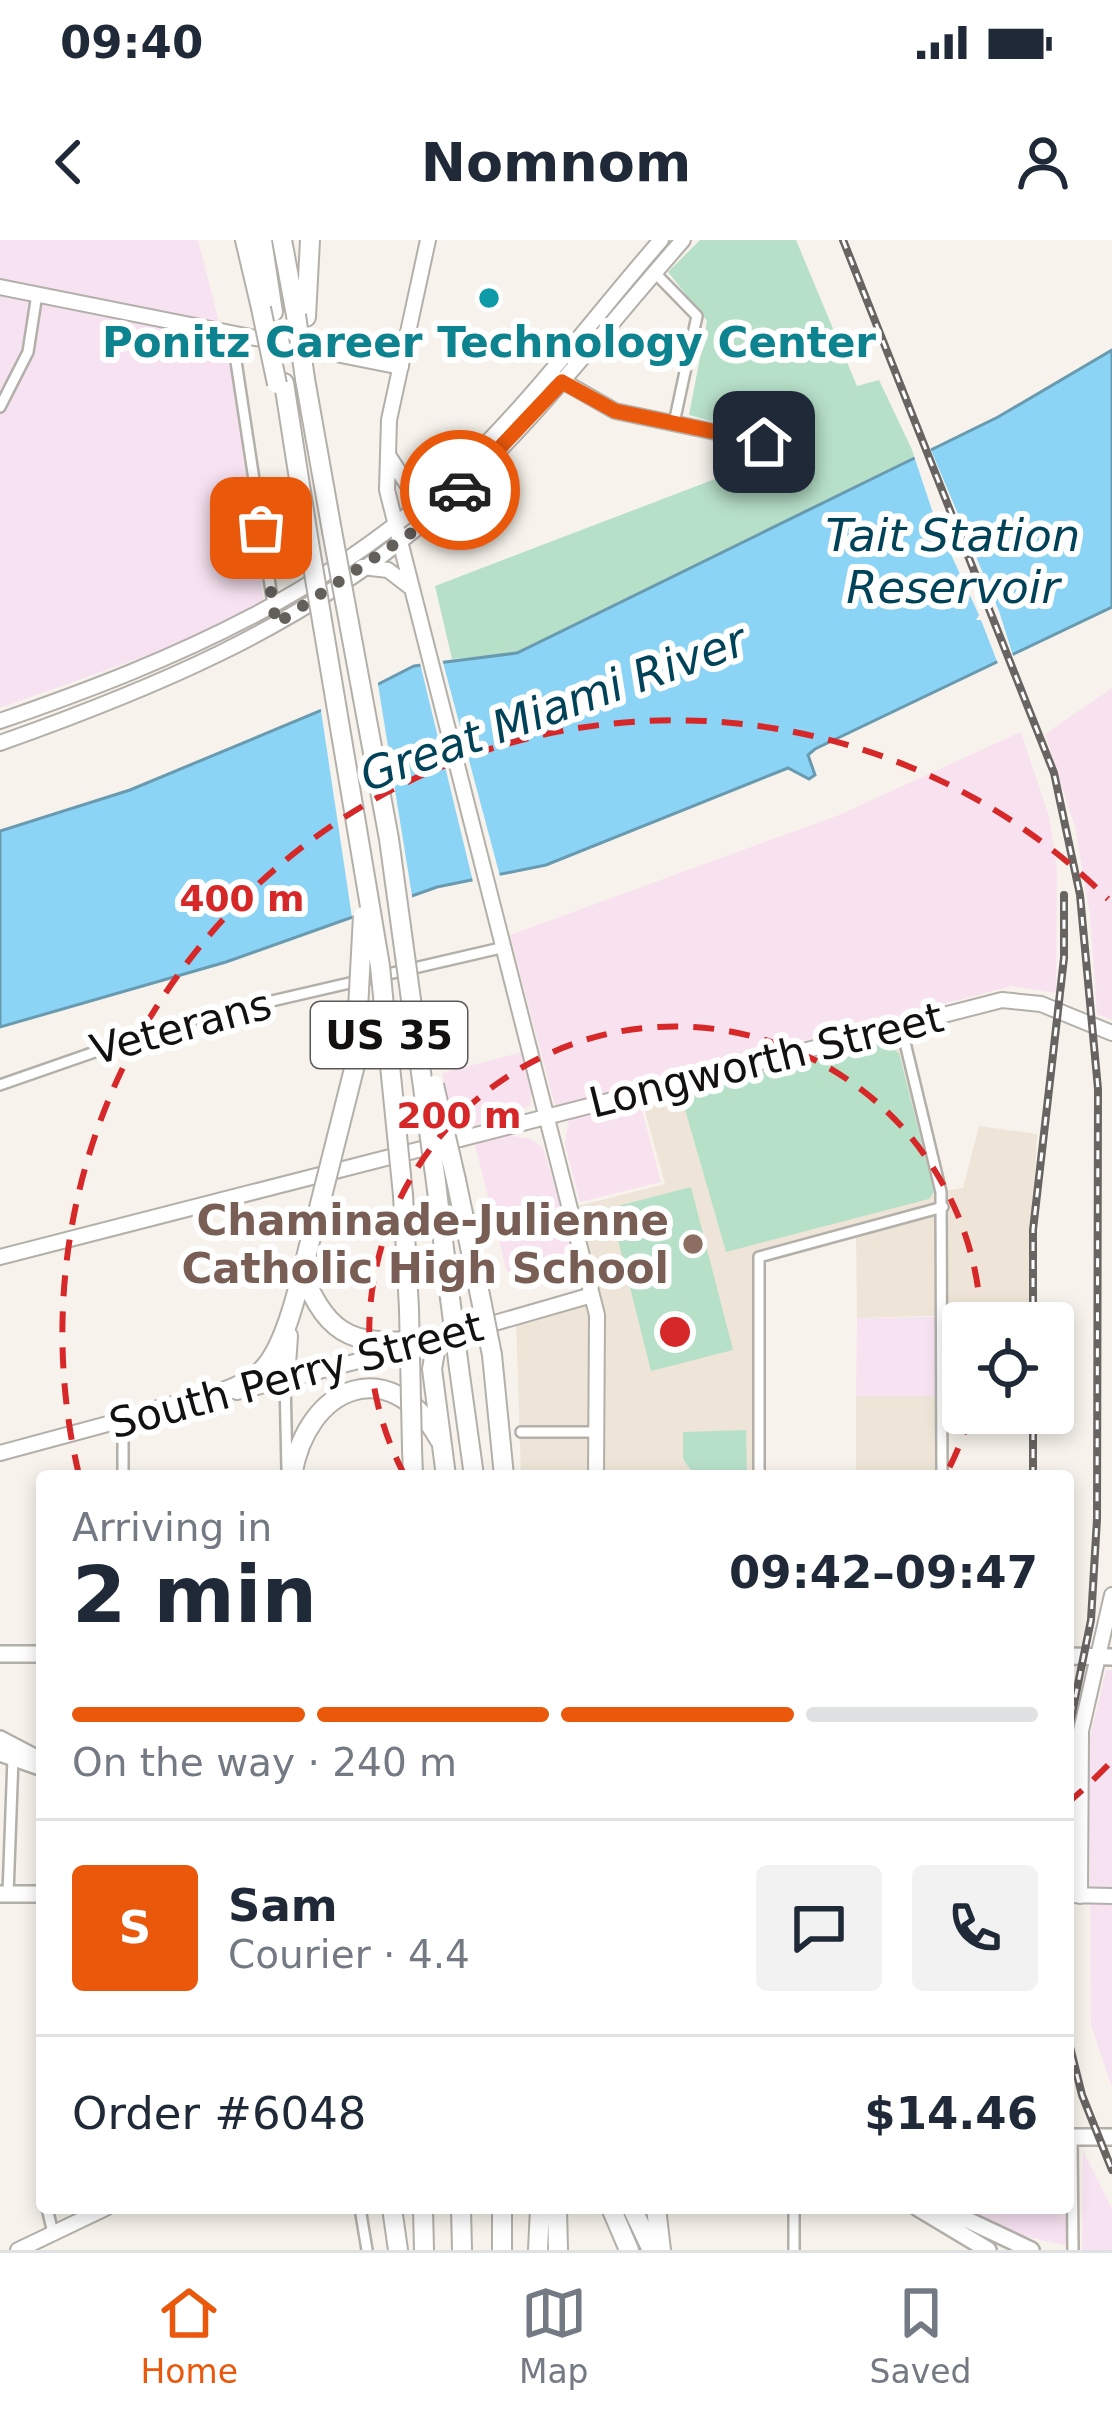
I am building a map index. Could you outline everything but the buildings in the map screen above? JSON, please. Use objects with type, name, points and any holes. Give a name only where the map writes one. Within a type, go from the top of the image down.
[{"type":"highway","points":[[245,240],[267,310]]},
{"type":"highway","name":"US 35","points":[[262,240],[267,310],[390,1048],[410,1309],[412,1470]]},
{"type":"highway","points":[[282,240],[301,316]]},
{"type":"highway","points":[[301,316],[310,240]]},
{"type":"highway","name":"US 35","points":[[301,316],[308,404],[411,988],[473,1470]]},
{"type":"highway","points":[[144,1414],[237,1385],[263,1370],[280,1343],[357,1051],[364,876]]},
{"type":"highway","points":[[411,988],[492,1355],[503,1470]]},
{"type":"highway","points":[[301,1267],[319,1312],[351,1337],[374,1343],[437,1340],[432,1369],[445,1470]]},
{"type":"highway","points":[[285,1379],[293,1296]]},
{"type":"highway","points":[[291,1470],[311,1417],[329,1400],[355,1391],[382,1392],[406,1402],[441,1443]]},
{"type":"highway","points":[[393,2214],[398,2250]]},
{"type":"highway","points":[[423,2214],[424,2250]]},
{"type":"highway","points":[[461,2214],[462,2250]]},
{"type":"highway","points":[[502,2214],[502,2250]]},
{"type":"highway","points":[[538,2250],[540,2214]]},
{"type":"highway","points":[[557,2214],[557,2250]]},
{"type":"highway","points":[[614,2214],[629,2250]]},
{"type":"highway","points":[[635,2214],[656,2250]]},
{"type":"highway","points":[[656,2214],[656,2250]]},
{"type":"main road","points":[[0,1654],[36,1654]]},
{"type":"main road","points":[[1074,1656],[1105,1657]]},
{"type":"main road","points":[[0,1739],[36,1760]]},
{"type":"main road","points":[[6,1755],[36,1762]]},
{"type":"main road","points":[[4,1894],[36,1894]]},
{"type":"main road","points":[[1074,2137],[1112,2137]]},
{"type":"main road","points":[[928,2214],[988,2250]]},
{"type":"main road","points":[[954,2214],[1031,2250]]},
{"type":"street","points":[[428,240],[386,452],[393,524],[597,1316],[596,1470]]},
{"type":"street","points":[[0,721],[139,672],[271,607],[393,524],[438,488],[550,370],[661,240]]},
{"type":"street","points":[[0,743],[146,691],[276,624],[397,543],[490,461],[683,240]]},
{"type":"street","points":[[655,273],[697,316],[674,423]]},
{"type":"street","points":[[0,287],[401,367]]},
{"type":"street","points":[[0,407],[28,352],[37,294]]},
{"type":"street","points":[[232,335],[276,624]]},
{"type":"street","points":[[550,370],[562,382],[615,411],[764,442]]},
{"type":"street","points":[[386,452],[407,484],[438,488]]},
{"type":"street","points":[[362,567],[388,570],[412,588]]},
{"type":"street","points":[[139,672],[146,691]]},
{"type":"street","points":[[67,698],[74,717]]},
{"type":"street","name":"Veterans","points":[[0,1084],[181,1022],[505,947]]},
{"type":"street","name":"Longworth Street","points":[[0,1257],[1012,999],[1041,1004],[1112,1033]]},
{"type":"street","points":[[901,1026],[943,1207],[942,1470]]},
{"type":"street","points":[[759,1470],[760,1257],[943,1207]]},
{"type":"street","name":"South Perry Street","points":[[0,1453],[592,1295]]},
{"type":"street","points":[[285,1379],[289,1470]]},
{"type":"street","points":[[122,1420],[123,1470]]},
{"type":"street","points":[[520,1432],[596,1432]]},
{"type":"street","points":[[1112,1595],[1105,1657],[1079,1749],[1074,1895],[1112,1896]]},
{"type":"street","points":[[4,1894],[6,1755]]},
{"type":"street","points":[[18,2250],[48,2240],[95,2214]]},
{"type":"street","points":[[361,2214],[367,2250]]},
{"type":"street","points":[[794,2214],[794,2250]]},
{"type":"street","points":[[1072,2214],[1073,2250]]},
{"type":"shaded area","points":[[0,240],[198,240],[233,378],[264,602],[212,632],[0,708]]},
{"type":"shaded area","points":[[1112,688],[1112,1020],[1097,1014],[1090,916],[1075,827],[1045,734]]},
{"type":"shaded area","points":[[1021,732],[1049,816],[1057,868],[1056,993],[1012,986],[555,1106],[510,935],[839,815]]},
{"type":"shaded area","name":"Chaminade-Julienne Catholic High School","points":[[901,1026],[942,1191],[963,1188],[979,1126],[1037,1134],[1029,1302],[942,1302],[942,1316],[857,1318],[856,1231],[760,1257],[759,1470],[521,1470],[516,1317],[591,1295],[570,1208],[665,1184],[640,1093]]},
{"type":"shaded area","points":[[523,1052],[532,1089],[530,1106],[454,1132],[442,1073]]},
{"type":"shaded area","points":[[639,1099],[661,1182],[580,1202],[565,1145],[568,1122],[576,1115]]},
{"type":"shaded area","points":[[503,1134],[531,1139],[543,1148],[575,1253],[507,1272],[474,1141]]},
{"type":"shaded area","points":[[936,1317],[936,1396],[856,1396],[857,1318]]},
{"type":"shaded area","points":[[856,1396],[942,1396],[942,1470],[856,1470]]},
{"type":"shaded area","points":[[1106,1670],[1112,1670],[1112,2087],[1091,2025],[1089,1741]]},
{"type":"shaded area","points":[[1083,2150],[1112,2209],[1112,2250],[1082,2250]]},
{"type":"shaded area","points":[[977,2214],[1068,2214],[1067,2246],[1024,2236]]},
{"type":"green space","points":[[700,240],[796,240],[857,386],[879,380],[915,456],[517,653],[452,659],[435,586],[783,453],[777,440],[689,415],[707,321],[668,272]]},
{"type":"green space","points":[[879,1041],[899,1053],[934,1192],[929,1199],[726,1252],[680,1092]]},
{"type":"green space","points":[[691,1187],[733,1350],[651,1371],[610,1208]]},
{"type":"green space","points":[[746,1430],[747,1470],[691,1470],[683,1459],[683,1432]]},
{"type":"water","name":"Tait Station Reservoir","points":[[1112,350],[1112,607],[815,749],[808,755],[815,775],[809,779],[788,768],[546,865],[437,887],[226,962],[0,1027],[0,831],[130,790],[351,698],[414,666],[517,653],[998,417]]},
{"type":"pier","points":[[928,443],[999,611],[1015,662],[1000,669],[936,522],[912,450]]},
{"type":"pier","points":[[441,655],[501,880],[474,886],[419,659]]},
{"type":"pier","points":[[377,678],[413,902],[353,924],[320,704]]},
{"type":"railway","points":[[843,240],[1054,773],[1080,895],[1098,1089],[1097,1519],[1091,1620],[1074,1704]]},
{"type":"railway","points":[[1033,1302],[1033,1230],[1064,958],[1064,895]]},
{"type":"railway","points":[[1033,1434],[1033,1470]]},
{"type":"railway","points":[[1074,2063],[1112,2170]]},
{"type":"way so far","points":[[261,528],[276,624],[414,531],[460,490]]},
{"type":"place","name":"Ponitz Career Technology Center","points":[[489,298]]},
{"type":"place","name":"Chaminade-Julienne Catholic High School","points":[[693,1244]]},
{"type":"route","points":[[460,490],[562,382],[615,411],[764,442]]},
{"type":"water label","name":"Great Miami River","points":[[553,708]]}]
